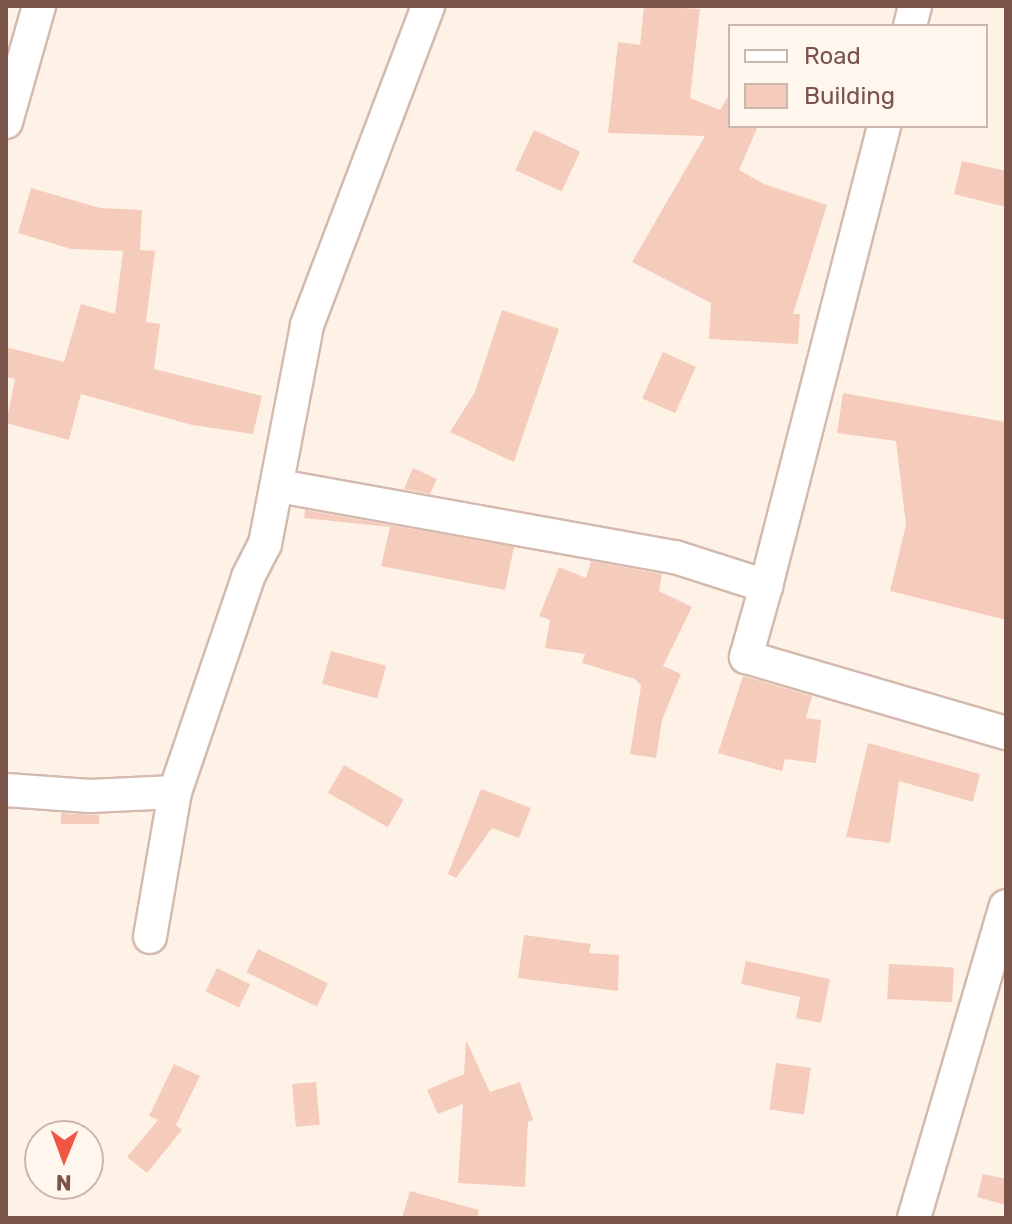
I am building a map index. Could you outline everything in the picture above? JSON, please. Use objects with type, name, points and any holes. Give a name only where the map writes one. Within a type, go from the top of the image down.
[{"type":"street","points":[[6,122],[39,6]]},
{"type":"street","points":[[150,937],[175,792],[248,577],[265,544],[279,486],[307,325],[428,6]]},
{"type":"street","points":[[883,128],[746,657],[1006,733]]},
{"type":"street","points":[[279,486],[675,557],[766,586]]},
{"type":"street","points":[[6,790],[90,796],[175,792]]},
{"type":"street","points":[[914,1218],[1006,906]]},
{"type":"building","points":[[644,6],[700,9],[690,98],[720,110],[728,96],[728,128],[757,128],[739,170],[764,184],[827,205],[793,314],[800,314],[798,344],[709,339],[711,303],[632,262],[705,136],[608,133],[618,42],[640,45]]},
{"type":"building","points":[[534,130],[580,152],[562,191],[515,170]]},
{"type":"building","points":[[962,161],[1006,171],[1006,207],[954,194]]},
{"type":"building","points":[[31,188],[100,208],[142,210],[140,250],[155,251],[146,322],[160,324],[154,369],[262,396],[253,434],[192,425],[81,394],[69,440],[6,423],[15,379],[6,377],[6,347],[64,362],[81,304],[115,314],[123,251],[71,249],[18,233]]},
{"type":"building","points":[[502,310],[559,329],[514,462],[450,432],[475,392]]},
{"type":"building","points":[[663,352],[696,367],[675,413],[642,399]]},
{"type":"building","points":[[843,393],[1006,422],[1006,620],[890,591],[906,525],[896,441],[837,433]]},
{"type":"building","points":[[413,468],[437,479],[430,494],[404,489]]},
{"type":"building","points":[[305,510],[514,547],[505,590],[381,566],[390,527],[304,518]]},
{"type":"building","points":[[591,561],[662,574],[659,591],[692,607],[663,666],[681,674],[662,720],[656,758],[630,754],[641,686],[635,679],[582,663],[585,654],[545,648],[550,620],[539,616],[559,567],[586,578]]},
{"type":"building","points":[[331,651],[386,666],[377,699],[322,684]]},
{"type":"building","points":[[743,676],[812,696],[806,718],[821,720],[816,763],[785,759],[782,771],[718,753]]},
{"type":"building","points":[[868,743],[980,774],[973,802],[899,781],[890,843],[846,837]]},
{"type":"building","points":[[344,765],[404,800],[388,827],[328,793]]},
{"type":"building","points":[[481,789],[531,808],[519,838],[492,828],[456,878],[448,874]]},
{"type":"building","points":[[61,813],[99,815],[99,824],[61,824]]},
{"type":"building","points":[[524,935],[591,944],[589,953],[619,955],[618,991],[518,978]]},
{"type":"building","points":[[258,949],[328,983],[317,1007],[247,972]]},
{"type":"building","points":[[746,961],[830,979],[821,1023],[796,1018],[800,997],[741,984]]},
{"type":"building","points":[[889,964],[954,967],[952,1002],[887,999]]},
{"type":"building","points":[[217,968],[250,984],[239,1008],[206,991]]},
{"type":"building","points":[[466,1040],[490,1092],[520,1082],[533,1120],[528,1122],[525,1187],[458,1183],[463,1104],[438,1114],[427,1090],[464,1074]]},
{"type":"building","points":[[776,1063],[811,1068],[804,1114],[769,1110]]},
{"type":"building","points":[[174,1064],[200,1076],[176,1125],[182,1130],[147,1173],[127,1157],[158,1120],[149,1116]]},
{"type":"building","points":[[316,1082],[320,1125],[296,1127],[292,1084]]},
{"type":"building","points":[[983,1174],[1006,1179],[1006,1205],[977,1197]]},
{"type":"building","points":[[410,1191],[479,1210],[478,1218],[402,1218]]}]
